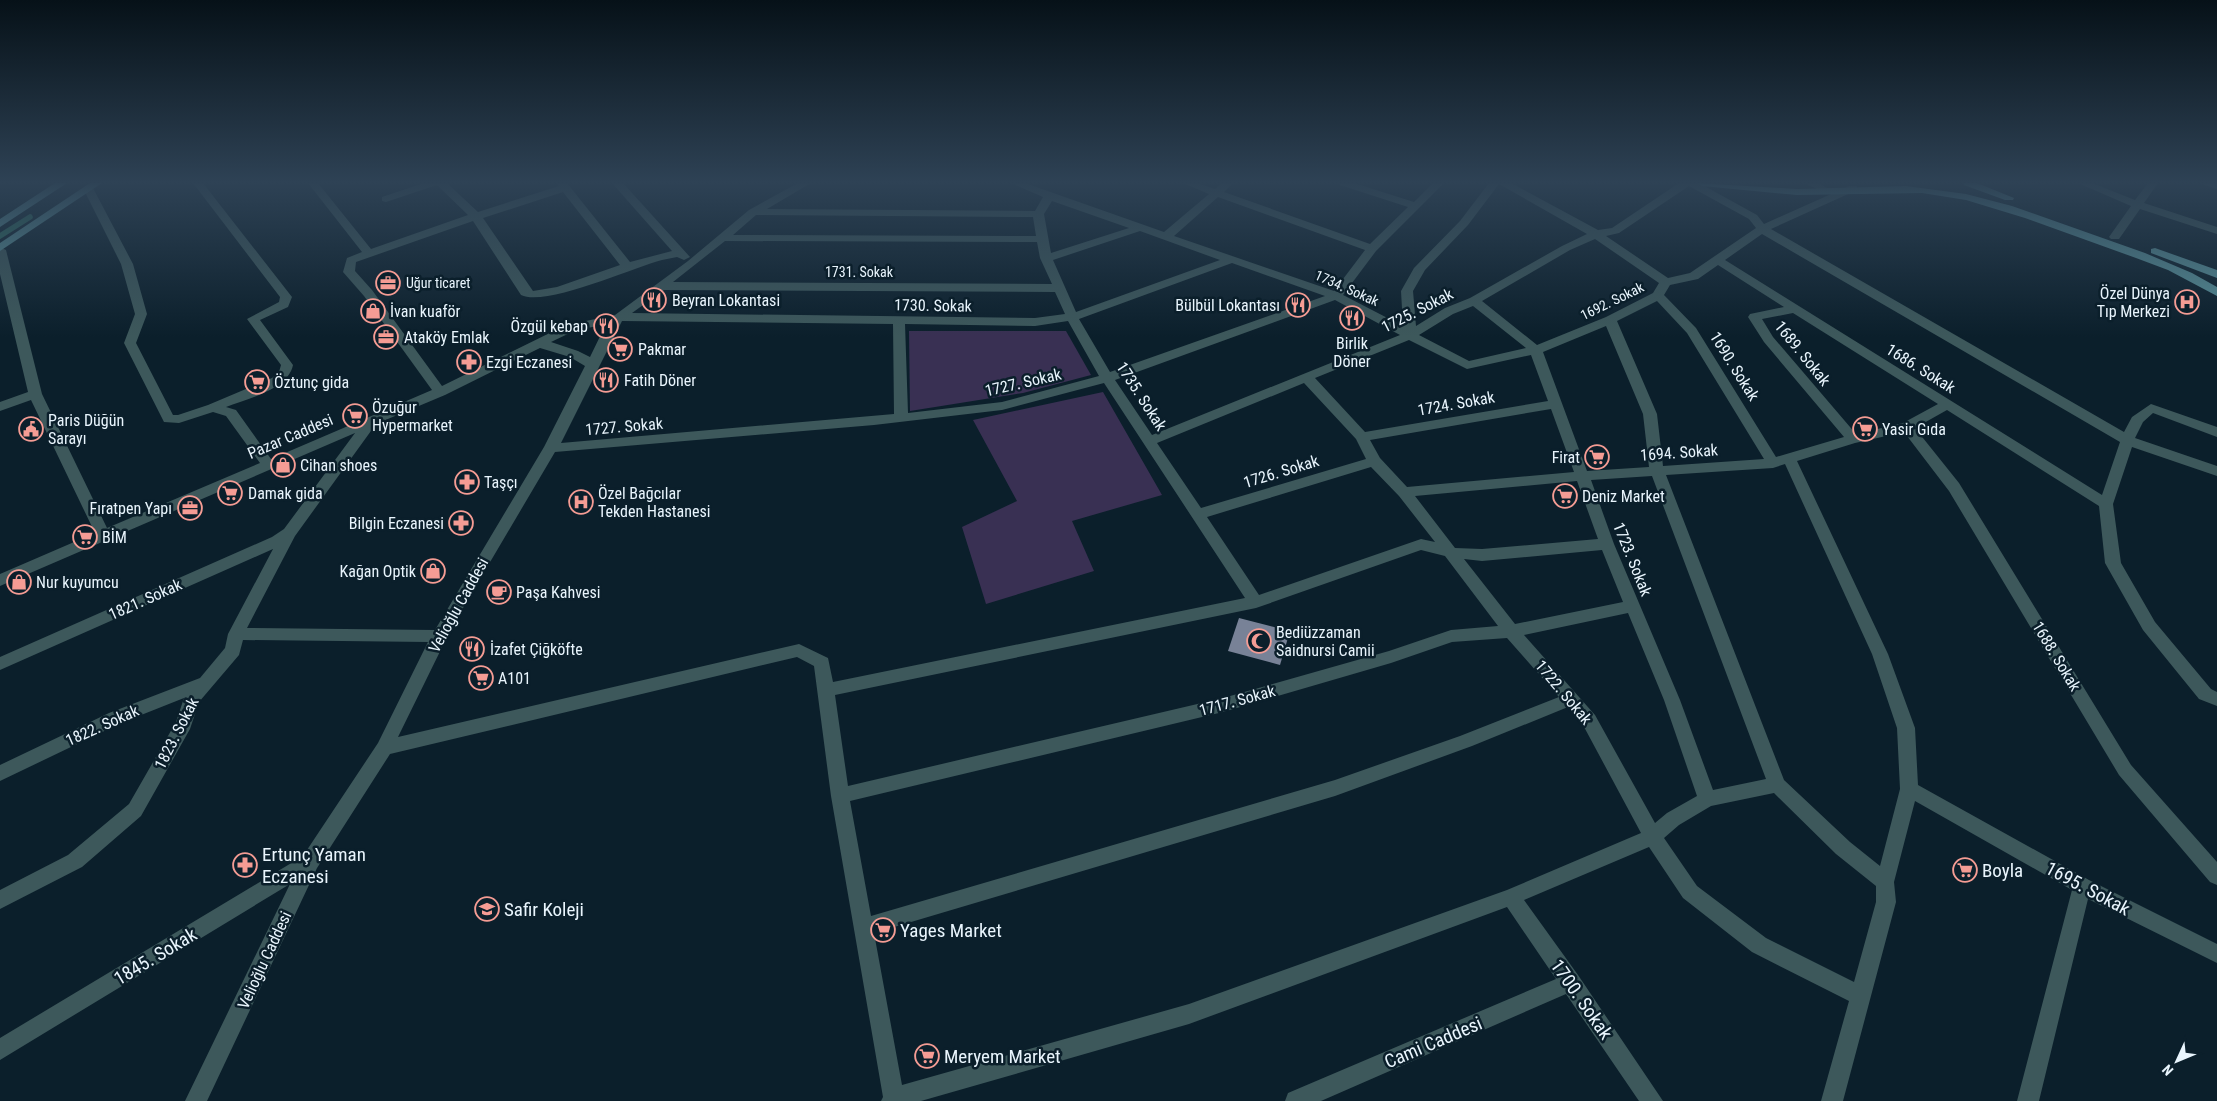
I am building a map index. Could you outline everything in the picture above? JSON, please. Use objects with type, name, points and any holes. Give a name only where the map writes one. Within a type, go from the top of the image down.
[{"type":"main road","points":[[0,249],[21,234]]},
{"type":"main road","points":[[2082,234],[2154,260],[2203,283],[2217,292]]},
{"type":"main road","points":[[2109,234],[2217,274]]},
{"type":"street","points":[[114,234],[127,264],[141,314],[130,342],[169,419],[179,420],[277,381],[284,374],[287,365],[253,319],[279,308],[284,304],[286,297],[238,234]]},
{"type":"street","points":[[354,234],[368,253]]},
{"type":"street","points":[[422,234],[351,260],[348,272],[368,293],[440,392]]},
{"type":"street","points":[[488,234],[525,292],[531,295],[549,292],[627,266],[679,253]]},
{"type":"street","points":[[602,234],[627,266]]},
{"type":"street","points":[[663,234],[679,253],[692,263]]},
{"type":"street","name":"Velioğlu Caddesi","points":[[196,1101],[310,862],[384,748],[439,636],[551,448],[614,321],[692,263],[725,234]]},
{"type":"street","name":"1735. Sokak","points":[[1042,234],[1046,258],[1072,317],[1107,378],[1256,602]]},
{"type":"street","points":[[1046,258],[1122,234]]},
{"type":"street","name":"1734. Sokak","points":[[1159,234],[1336,296],[1467,365],[1536,350]]},
{"type":"street","points":[[1332,234],[1372,249]]},
{"type":"street","points":[[1336,296],[1372,249],[1387,234]]},
{"type":"street","points":[[1410,335],[1407,290],[1420,268],[1453,234]]},
{"type":"street","name":"1725. Sokak","points":[[1150,441],[1410,335],[1449,310],[1474,301],[1566,248],[1595,234]]},
{"type":"street","points":[[1597,234],[1666,282]]},
{"type":"street","name":"1692. Sokak","points":[[1536,350],[1610,320],[1658,295],[1666,282],[1694,276],[1754,234]]},
{"type":"street","points":[[1771,234],[2127,440],[2217,471]]},
{"type":"street","points":[[720,238],[1043,239]]},
{"type":"street","points":[[0,249],[35,394],[55,439],[103,535]]},
{"type":"street","name":"1730. Sokak","points":[[621,317],[1035,322],[1072,317],[1233,260]]},
{"type":"street","name":"1686. Sokak","points":[[1718,260],[1793,309],[2106,504]]},
{"type":"street","name":"1731. Sokak","points":[[659,286],[1060,288]]},
{"type":"street","name":"1690. Sokak","points":[[1658,295],[1692,331],[1781,461],[1883,663],[1906,728],[1909,789],[1885,882],[1886,902],[1832,1101]]},
{"type":"street","name":"1727. Sokak","points":[[551,448],[900,418],[1002,406],[1107,378],[1336,296]]},
{"type":"street","points":[[1474,301],[1536,350]]},
{"type":"street","name":"1689. Sokak","points":[[1793,309],[1754,317],[1768,339],[1853,439]]},
{"type":"street","name":"Pazar Caddesi","points":[[0,580],[440,392],[570,328],[621,317]]},
{"type":"street","points":[[899,320],[900,418]]},
{"type":"street","points":[[1610,320],[1650,414],[1657,471],[1777,785],[1843,848],[1885,882]]},
{"type":"street","points":[[539,343],[574,354],[592,364]]},
{"type":"street","name":"1723. Sokak","points":[[1536,350],[1607,544],[1672,700],[1707,799]]},
{"type":"street","name":"1722. Sokak","points":[[1306,377],[1362,437],[1374,461],[1404,492],[1512,631],[1589,720],[1653,837],[1690,892],[1759,945],[1862,996]]},
{"type":"street","points":[[0,407],[35,394]]},
{"type":"street","name":"1724. Sokak","points":[[1362,437],[1556,404]]},
{"type":"street","name":"1694. Sokak","points":[[1404,492],[1781,461],[1853,439],[1908,427],[1947,405]]},
{"type":"street","points":[[213,408],[231,412],[268,464]]},
{"type":"street","points":[[2217,432],[2151,408],[2137,420],[2127,440],[2106,504],[2113,563],[2149,626],[2205,694],[2217,699]]},
{"type":"street","name":"1823. Sokak","points":[[0,900],[75,861],[135,810],[184,724],[192,699],[232,650],[236,634],[289,533],[372,421]]},
{"type":"street","name":"1688. Sokak","points":[[1908,427],[1954,487],[2125,770],[2217,876]]},
{"type":"street","name":"1726. Sokak","points":[[1199,514],[1374,461]]},
{"type":"street","name":"1821. Sokak","points":[[0,664],[276,541],[289,533]]},
{"type":"street","points":[[826,690],[1256,602],[1421,544],[1453,553],[1482,556],[1607,544]]},
{"type":"street","name":"1717. Sokak","points":[[840,796],[1223,705],[1391,657],[1451,636],[1512,631],[1633,606]]},
{"type":"street","points":[[236,634],[439,636]]},
{"type":"street","points":[[384,748],[800,650],[822,663],[840,796],[893,1100],[1189,1014],[1511,897],[1653,837],[1674,819],[1707,799],[1777,785]]},
{"type":"street","name":"1822. Sokak","points":[[0,773],[115,718],[206,682]]},
{"type":"street","points":[[863,927],[1335,788],[1466,741],[1571,700]]},
{"type":"street","name":"1695. Sokak","points":[[1909,789],[2082,886],[2217,954]]},
{"type":"street","name":"1845. Sokak","points":[[0,1050],[310,862]]},
{"type":"street","points":[[2028,1101],[2082,886]]},
{"type":"street","name":"1700. Sokak","points":[[1511,897],[1652,1101]]},
{"type":"street","name":"Cami Caddesi","points":[[1296,1101],[1571,982]]},
{"type":"shaded area","points":[[909,331],[1066,331],[1091,375],[1023,393],[910,411]]},
{"type":"shaded area","points":[[1103,392],[1162,495],[1072,521],[1094,571],[986,604],[962,527],[1017,501],[973,420]]},
{"type":"building","name":"Bediüzzaman Saidnursi Camii","points":[[1239,618],[1290,631],[1280,665],[1228,651]]},
{"type":"place","name":"Uğur ticaret","points":[[388,283]]},
{"type":"place","name":"Beyran Lokantasi","points":[[654,300]]},
{"type":"place","name":"Özel Dünya Tıp Merkezi","points":[[2187,302]]},
{"type":"place","name":"Bülbül Lokantası","points":[[1298,305]]},
{"type":"place","name":"İvan kuaför","points":[[373,311]]},
{"type":"place","name":"Birlik Döner","points":[[1352,318]]},
{"type":"place","name":"Özgül kebap","points":[[606,326]]},
{"type":"place","name":"Ataköy Emlak","points":[[386,337]]},
{"type":"place","name":"Pakmar","points":[[620,349]]},
{"type":"place","name":"Ezgi Eczanesi","points":[[469,362]]},
{"type":"place","name":"Fatih Döner","points":[[606,380]]},
{"type":"place","name":"Öztunç gida","points":[[257,382]]},
{"type":"place","name":"Özuğur Hypermarket","points":[[355,416]]},
{"type":"place","name":"Paris Düğün Sarayı","points":[[31,429]]},
{"type":"place","name":"Yasir Gıda","points":[[1865,429]]},
{"type":"place","name":"Firat","points":[[1597,457]]},
{"type":"place","name":"Cihan shoes","points":[[283,465]]},
{"type":"place","name":"Taşçı","points":[[467,482]]},
{"type":"place","name":"Damak gida","points":[[230,493]]},
{"type":"place","name":"Deniz Market","points":[[1565,496]]},
{"type":"place","name":"Özel Bağcılar Tekden Hastanesi","points":[[581,502]]},
{"type":"place","name":"Fıratpen Yapı","points":[[190,508]]},
{"type":"place","name":"Bilgin Eczanesi","points":[[461,523]]},
{"type":"place","name":"BİM","points":[[85,537]]},
{"type":"place","name":"Kağan Optik","points":[[433,571]]},
{"type":"place","name":"Nur kuyumcu","points":[[19,582]]},
{"type":"place","name":"Paşa Kahvesi","points":[[499,592]]},
{"type":"place","name":"Bediüzzaman Saidnursi Camii","points":[[1259,641]]},
{"type":"place","name":"İzafet Çiğköfte","points":[[472,649]]},
{"type":"place","name":"A101","points":[[481,678]]},
{"type":"place","name":"Ertunç Yaman Eczanesi","points":[[245,865]]},
{"type":"place","name":"Boyla","points":[[1965,870]]},
{"type":"place","name":"Safir Koleji","points":[[487,909]]},
{"type":"place","name":"Yages Market","points":[[883,930]]},
{"type":"place","name":"Meryem Market","points":[[927,1056]]}]
